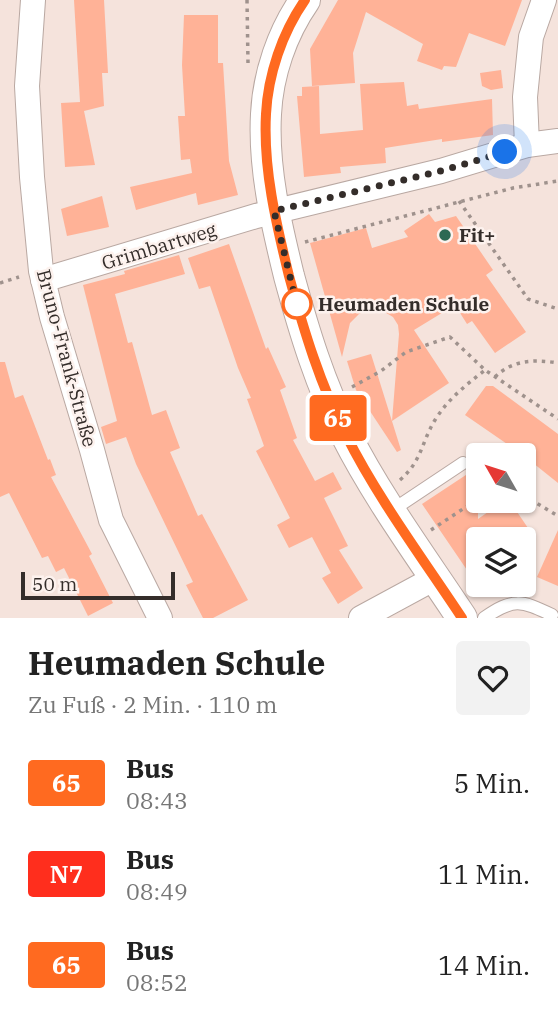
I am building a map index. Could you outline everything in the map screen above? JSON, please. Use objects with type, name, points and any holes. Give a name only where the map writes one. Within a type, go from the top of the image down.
[{"type":"street","name":"Bruno-Frank-Straße","points":[[33,0],[27,86],[32,177],[43,280],[51,317],[111,520],[160,618]]},
{"type":"street","points":[[527,145],[525,97],[531,37],[544,0]]},
{"type":"street","points":[[298,3],[274,69],[266,113],[266,152],[274,211],[305,336],[328,398],[347,437],[462,618]]},
{"type":"street","name":"Grimbartweg","points":[[43,280],[274,211],[441,171],[527,145],[558,141]]},
{"type":"street","points":[[361,618],[435,578]]},
{"type":"lane","points":[[386,502],[463,463]]},
{"type":"lane","points":[[484,618],[513,602],[523,602],[552,615]]},
{"type":"path","points":[[284,256],[307,241],[513,188],[558,181]]},
{"type":"path","points":[[459,201],[528,299],[558,309]]},
{"type":"path","points":[[328,398],[381,371],[406,352],[450,337],[485,370],[558,419]]},
{"type":"path","points":[[495,377],[505,367],[515,364],[542,360],[558,363]]},
{"type":"path","points":[[386,502],[423,450],[435,420],[457,391],[485,370]]},
{"type":"path","points":[[536,503],[558,516]]},
{"type":"path","points":[[412,542],[466,507]]},
{"type":"building","points":[[74,0],[104,0],[108,73],[102,73],[104,106],[84,111],[95,165],[65,167],[61,103],[80,102]]},
{"type":"building","points":[[338,0],[522,0],[505,46],[469,33],[456,67],[444,66],[442,70],[417,61],[423,44],[366,12],[353,53],[355,83],[312,86],[310,49]]},
{"type":"building","points":[[184,15],[218,15],[218,63],[223,63],[229,161],[238,195],[198,205],[196,193],[136,210],[130,187],[192,173],[190,159],[181,160],[178,116],[185,116],[182,65]]},
{"type":"building","points":[[501,70],[503,88],[491,90],[482,86],[480,73]]},
{"type":"building","points":[[404,82],[407,106],[418,104],[419,109],[492,99],[493,135],[442,142],[442,139],[385,148],[386,163],[340,167],[341,173],[304,177],[297,96],[302,96],[302,87],[319,86],[320,134],[363,130],[360,84]]},
{"type":"building","points":[[102,196],[109,227],[67,236],[61,209]]},
{"type":"building","points":[[429,214],[435,222],[456,216],[493,270],[486,275],[526,332],[495,353],[472,321],[467,324],[455,305],[414,330],[449,383],[392,421],[398,325],[393,317],[383,311],[371,309],[359,314],[350,323],[342,357],[310,243],[366,228],[372,248],[408,237],[404,231]]},
{"type":"building","points":[[229,244],[266,349],[268,347],[286,387],[280,390],[297,438],[293,440],[315,481],[333,472],[342,489],[324,498],[348,546],[339,550],[363,588],[338,604],[322,578],[331,573],[312,537],[289,548],[277,525],[290,518],[256,451],[264,446],[247,399],[251,398],[210,286],[199,289],[188,258]]},
{"type":"building","points":[[179,255],[185,274],[115,294],[128,343],[132,342],[152,415],[166,410],[180,448],[170,452],[198,516],[202,514],[248,600],[213,618],[203,618],[186,585],[193,582],[136,464],[126,437],[106,444],[101,427],[117,421],[83,285]]},
{"type":"building","points":[[371,354],[401,450],[397,452],[356,390],[347,361]]},
{"type":"building","points":[[0,362],[5,362],[15,398],[23,395],[56,475],[51,477],[92,554],[89,556],[113,603],[88,616],[64,568],[56,572],[48,556],[42,558],[9,493],[0,497]]},
{"type":"building","points":[[486,386],[493,386],[558,434],[558,483],[536,465],[536,443],[506,443],[465,415]]},
{"type":"building","points":[[466,475],[466,513],[478,513],[478,519],[487,513],[518,513],[527,527],[466,527],[466,569],[422,504]]},
{"type":"building","points":[[558,530],[558,586],[537,577]]},
{"type":"bus line","name":"65","points":[[305,0],[280,48],[270,79],[266,113],[266,152],[274,211],[284,256],[305,336],[328,398],[347,437],[391,511],[462,618]]},
{"type":"place","name":"Fit+","points":[[445,235]]},
{"type":"place","name":"Heumaden Schule","points":[[297,304]]},
{"type":"route","points":[[297,304],[298,309],[274,211],[441,171],[505,152]]}]
